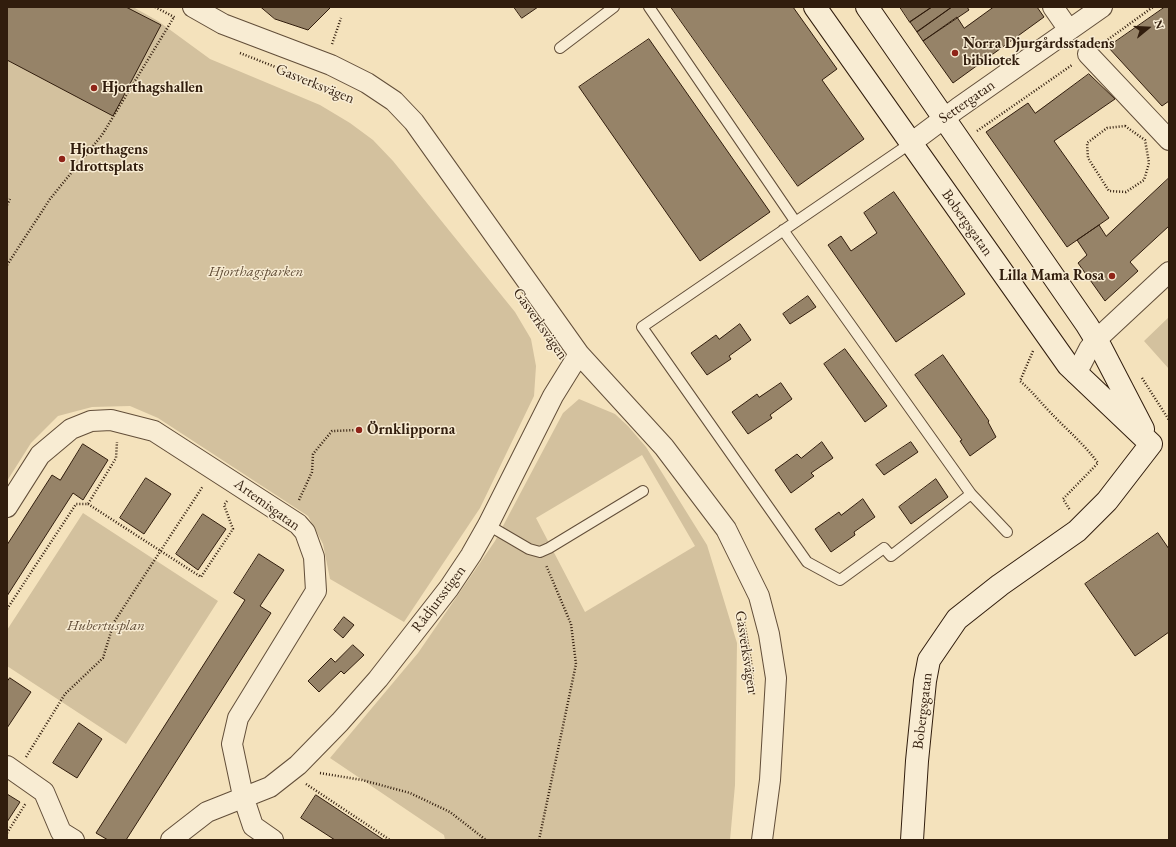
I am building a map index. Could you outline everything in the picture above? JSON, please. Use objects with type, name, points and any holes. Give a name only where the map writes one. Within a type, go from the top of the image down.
[{"type":"street","name":"Bobergsgatan","points":[[815,7],[1063,359],[1076,374],[1151,444],[1107,501],[1077,531],[1000,585],[957,619],[929,660],[925,681],[917,761],[912,840]]},
{"type":"street","points":[[867,7],[1096,340],[1151,444]]},
{"type":"street","points":[[1053,7],[1069,30]]},
{"type":"street","name":"Settergatan","points":[[911,143],[944,117],[1102,7]]},
{"type":"street","name":"Gasverksvägen","points":[[183,14],[223,24],[331,65],[367,83],[394,101],[414,122],[580,354],[664,447],[721,523],[759,596],[769,634],[776,678],[770,780],[762,840]]},
{"type":"street","points":[[1088,54],[1169,140]]},
{"type":"street","points":[[1076,374],[1088,349],[1096,340],[1169,272]]},
{"type":"street","name":"Rådjursstigen","points":[[243,796],[270,787],[293,775],[378,679],[448,588],[488,525],[553,396],[580,354]]},
{"type":"street","name":"Artemisgatan","points":[[7,507],[40,455],[71,429],[91,421],[111,420],[154,430],[241,485],[298,524],[305,532],[314,557],[316,591],[238,718],[232,744],[243,796],[253,826],[273,840]]},
{"type":"street","points":[[12,769],[38,786],[44,792],[61,832],[74,840]]},
{"type":"street","points":[[172,840],[207,812],[243,796]]},
{"type":"lane","points":[[560,48],[614,7]]},
{"type":"lane","points":[[649,7],[795,221]]},
{"type":"lane","points":[[911,143],[642,327],[808,562],[840,580],[884,548],[892,556],[971,494]]},
{"type":"lane","points":[[783,230],[971,494],[1007,532]]},
{"type":"lane","points":[[488,525],[529,549],[540,552],[643,491]]},
{"type":"path","points":[[155,7],[174,17],[183,14]]},
{"type":"path","points":[[975,132],[1153,7]]},
{"type":"path","points":[[7,265],[50,200],[102,136],[174,17],[183,14]]},
{"type":"path","name":"Gasverksvägen","points":[[239,53],[332,89]]},
{"type":"path","points":[[1125,126],[1146,140],[1149,163],[1144,180],[1126,192],[1108,191],[1088,158],[1087,143],[1107,128],[1125,126]]},
{"type":"path","points":[[7,205],[10,199]]},
{"type":"path","points":[[1034,347],[1020,381],[1035,394],[1050,412],[1086,447],[1098,463],[1063,499],[1071,513],[1077,531]]},
{"type":"path","points":[[88,504],[116,458],[119,422]]},
{"type":"path","points":[[288,518],[310,477],[313,454],[319,445],[332,430],[358,430]]},
{"type":"path","points":[[12,769],[65,694],[103,658],[114,622],[215,468]]},
{"type":"path","points":[[7,609],[76,504],[88,504],[160,552],[201,577],[233,529],[224,505],[241,485]]},
{"type":"path","points":[[539,840],[576,664],[571,624],[540,552]]},
{"type":"path","name":"Gasverksvägen","points":[[743,618],[751,661],[754,700]]},
{"type":"path","points":[[293,775],[323,772],[410,792],[450,812],[486,840]]},
{"type":"path","points":[[293,775],[390,840]]},
{"type":"path","points":[[7,833],[38,786]]},
{"type":"green space","name":"Hjorthagsparken","points":[[7,7],[133,7],[158,21],[210,59],[320,105],[350,123],[373,140],[393,161],[515,312],[531,339],[536,366],[534,396],[480,508],[404,622],[330,579],[323,544],[308,516],[158,418],[130,406],[92,407],[58,416],[31,443],[7,481]]},
{"type":"green space","points":[[1169,317],[1169,369],[1144,341]]},
{"type":"green space","points":[[579,399],[615,414],[628,426],[646,447],[707,545],[737,643],[735,785],[730,840],[445,840],[444,835],[330,758],[418,653],[495,541],[563,413]],"holes":[[[642,455],[695,546],[585,612],[536,518]]]},
{"type":"green space","name":"Hubertusplan","points":[[83,513],[218,601],[126,744],[7,666],[7,630]]},
{"type":"building","name":"Hjorthagshallen","points":[[7,7],[126,7],[161,25],[113,116],[7,60]]},
{"type":"building","points":[[261,7],[331,7],[308,30],[275,19]]},
{"type":"building","points":[[514,7],[538,7],[522,18]]},
{"type":"building","points":[[671,7],[793,7],[837,69],[822,80],[864,139],[798,186]]},
{"type":"building","points":[[900,7],[932,7],[910,22]]},
{"type":"building","points":[[932,7],[952,7],[917,32],[910,22]]},
{"type":"building","points":[[952,7],[967,7],[969,10],[923,41],[917,32]]},
{"type":"building","points":[[994,7],[1037,7],[1044,17],[953,83],[923,41],[957,17],[964,28]]},
{"type":"building","points":[[1165,7],[1169,7],[1169,101],[1162,106],[1108,47]]},
{"type":"building","points":[[649,39],[770,212],[700,261],[579,87]]},
{"type":"building","points":[[1089,74],[1115,99],[1054,141],[1109,218],[1067,247],[986,132],[1028,103],[1035,113]]},
{"type":"building","points":[[1169,178],[1169,226],[1130,262],[1138,271],[1105,301],[1078,263],[1087,255],[1077,240],[1099,225],[1106,236]]},
{"type":"building","points":[[894,192],[965,294],[896,342],[828,245],[841,236],[851,251],[877,233],[864,213]]},
{"type":"building","points":[[808,296],[816,307],[790,324],[783,314]]},
{"type":"building","points":[[740,324],[751,340],[729,356],[731,359],[707,375],[691,353],[716,335],[719,339]]},
{"type":"building","points":[[845,349],[887,406],[865,422],[824,364]]},
{"type":"building","points":[[943,355],[989,421],[988,422],[996,437],[970,456],[960,441],[962,440],[915,375]]},
{"type":"building","points":[[781,383],[792,399],[770,415],[772,418],[748,434],[732,412],[757,394],[759,397]]},
{"type":"building","points":[[822,442],[833,458],[811,473],[814,476],[791,493],[775,470],[797,454],[801,458]]},
{"type":"building","points":[[911,442],[918,452],[884,475],[876,465]]},
{"type":"building","points":[[83,444],[108,460],[83,500],[73,493],[7,596],[7,545],[52,475],[60,480]]},
{"type":"building","points":[[146,478],[171,494],[144,534],[120,518]]},
{"type":"building","points":[[936,479],[948,497],[911,524],[899,507]]},
{"type":"building","points":[[863,499],[875,517],[854,532],[855,535],[831,552],[815,529],[839,512],[841,515]]},
{"type":"building","points":[[203,514],[226,529],[198,570],[176,554]]},
{"type":"building","points":[[1158,533],[1169,549],[1169,632],[1135,656],[1085,584]]},
{"type":"building","points":[[259,554],[284,570],[260,606],[271,613],[126,840],[108,840],[96,833],[245,600],[234,593]]},
{"type":"building","points":[[344,617],[354,625],[343,638],[334,630]]},
{"type":"building","points":[[353,645],[364,655],[344,674],[341,671],[319,692],[308,681],[331,658],[335,662]]},
{"type":"building","points":[[10,678],[31,692],[7,728],[7,682]]},
{"type":"building","points":[[79,723],[102,739],[77,778],[53,763]]},
{"type":"building","points":[[7,794],[20,802],[7,822]]},
{"type":"building","points":[[316,795],[384,840],[335,840],[301,818]]},
{"type":"place","name":"Norra Djurgårdsstadens bibliotek","points":[[955,53]]},
{"type":"place","name":"Hjorthagshallen","points":[[94,88]]},
{"type":"place","name":"Hjorthagens Idrottsplats","points":[[62,159]]},
{"type":"place","name":"Lilla Mama Rosa","points":[[1112,276]]},
{"type":"place","name":"Örnklipporna","points":[[359,430]]}]
